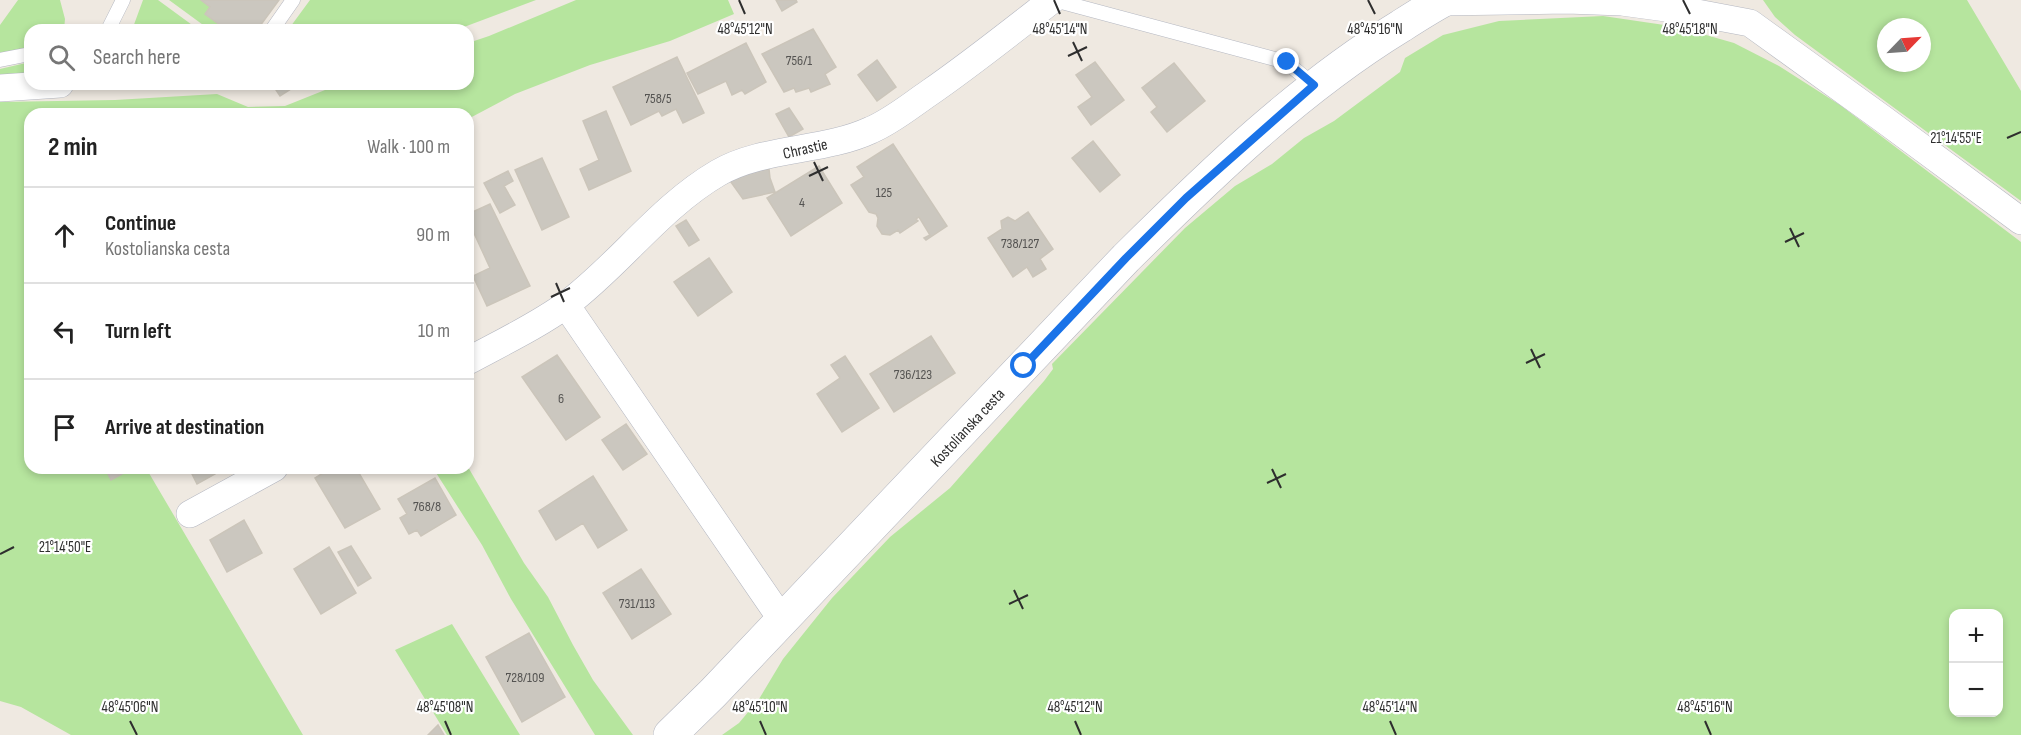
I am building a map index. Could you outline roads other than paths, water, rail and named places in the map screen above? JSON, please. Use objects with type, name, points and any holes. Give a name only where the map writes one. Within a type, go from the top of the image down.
[{"type":"street","name":"Chrastie","points":[[474,358],[566,305],[610,267],[670,208],[712,177],[744,162],[847,139],[870,130],[900,114],[965,68],[1053,0]]},
{"type":"street","points":[[1441,1],[1567,0],[1622,2],[1681,10],[1746,12],[1883,119],[2021,221]]},
{"type":"street","name":"Kostolianska cesta","points":[[670,735],[713,693],[1126,258],[1186,198],[1314,85],[1361,50],[1441,1]]},
{"type":"street","points":[[0,88],[24,86]]},
{"type":"street","points":[[566,305],[782,620]]},
{"type":"street","points":[[190,514],[263,474]]},
{"type":"lane","points":[[111,24],[123,0]]},
{"type":"lane","points":[[276,24],[293,0]]},
{"type":"lane","points":[[1053,0],[1287,62],[1314,85]]},
{"type":"lane","points":[[0,60],[24,55]]}]
